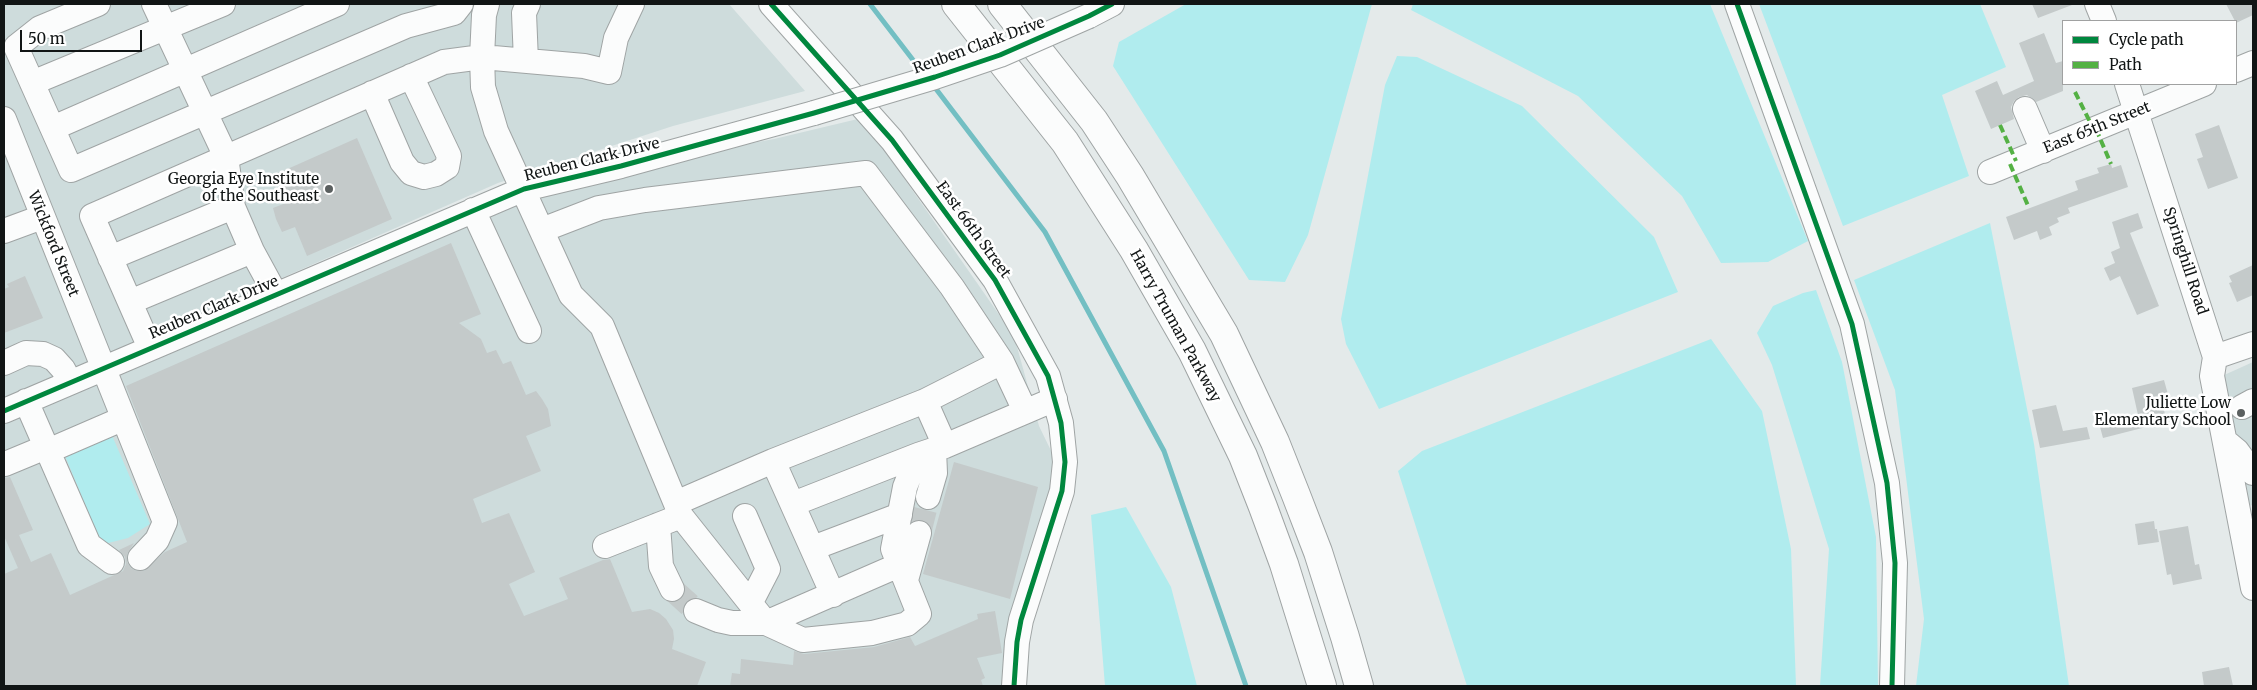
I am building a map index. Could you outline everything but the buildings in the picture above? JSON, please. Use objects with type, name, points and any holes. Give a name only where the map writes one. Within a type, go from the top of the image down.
[{"type":"highway","name":"Harry Truman Parkway","points":[[956,4],[1065,142],[1134,250],[1192,351],[1243,456],[1284,564],[1322,686]]},
{"type":"highway","points":[[1002,4],[1094,122],[1130,176],[1224,334],[1271,433],[1318,552],[1366,686]]},
{"type":"highway","points":[[1318,552],[1346,637],[1359,686]]},
{"type":"street","points":[[98,4],[40,28],[16,47],[71,170],[406,26],[454,12],[461,4]]},
{"type":"street","points":[[154,4],[226,157],[233,207],[252,251],[276,295]]},
{"type":"street","points":[[32,83],[223,4]]},
{"type":"street","points":[[53,128],[337,4]]},
{"type":"street","points":[[487,4],[484,15],[483,87],[496,130],[571,295],[602,326],[678,509],[766,623],[803,640],[872,633],[907,624],[919,614],[893,549],[905,487],[932,450]]},
{"type":"street","points":[[526,61],[524,13],[528,4]]},
{"type":"street","points":[[150,348],[92,216],[444,62],[482,57],[584,66],[609,72],[616,38],[632,4]]},
{"type":"street","name":"East 66th Street","points":[[771,4],[892,140],[995,280],[1048,376],[1061,423],[1065,462],[1062,492],[1021,620],[1017,642],[1014,686]]},
{"type":"street","name":"Reuben Clark Drive","points":[[4,411],[524,189],[621,166],[814,113],[935,77],[1000,55],[1112,4]]},
{"type":"street","points":[[1737,4],[1852,324],[1887,483],[1895,563],[1892,686]]},
{"type":"street","points":[[2097,4],[2104,20]]},
{"type":"street","points":[[2237,70],[2253,62]]},
{"type":"street","points":[[372,93],[402,162],[411,173],[424,177],[436,174],[447,167],[449,156],[411,76]]},
{"type":"street","name":"Springhill Road","points":[[2127,85],[2138,112],[2215,357],[2212,376],[2253,588]]},
{"type":"street","name":"East 65th Street","points":[[1990,172],[2038,160],[2138,112],[2202,85]]},
{"type":"street","points":[[2025,109],[2038,160]]},
{"type":"street","name":"Wickford Street","points":[[4,119],[102,369]]},
{"type":"street","points":[[542,230],[599,208],[655,198],[866,173],[929,254],[1002,362],[1025,411]]},
{"type":"street","points":[[110,258],[233,207]]},
{"type":"street","points":[[473,210],[529,331]]},
{"type":"street","points":[[4,232],[42,217]]},
{"type":"street","points":[[130,302],[252,251]]},
{"type":"street","points":[[2215,357],[2253,344]]},
{"type":"street","points":[[4,363],[26,353],[43,354],[54,359],[63,368],[70,382]]},
{"type":"street","points":[[605,546],[658,525],[678,509],[773,461],[925,401],[1002,362]]},
{"type":"street","points":[[102,369],[165,522],[157,540],[140,558]]},
{"type":"street","points":[[792,504],[932,450],[1055,399]]},
{"type":"street","points":[[26,401],[89,545],[112,562]]},
{"type":"street","points":[[925,401],[935,473],[928,497]]},
{"type":"street","points":[[7,468],[122,419]]},
{"type":"street","points":[[2224,440],[2237,451],[2253,473]]},
{"type":"street","points":[[773,461],[833,595]]},
{"type":"street","points":[[813,548],[900,515]]},
{"type":"street","points":[[744,516],[768,569],[751,602]]},
{"type":"street","points":[[658,525],[661,566],[672,589]]},
{"type":"street","points":[[696,611],[718,620],[732,623],[766,623],[833,595],[902,573],[919,533]]},
{"type":"shaded area","points":[[4,4],[729,4],[805,91],[673,126],[498,183],[4,400]]},
{"type":"shaded area","points":[[1186,4],[1372,4],[1308,235],[1285,282],[1249,280],[1113,66],[1119,42]]},
{"type":"shaded area","points":[[1413,4],[1710,4],[1808,241],[1768,262],[1721,263],[1682,196],[1578,96],[1411,10]]},
{"type":"shaded area","points":[[1759,4],[1980,4],[2006,67],[1942,95],[1969,176],[1843,226]]},
{"type":"shaded area","points":[[1397,56],[1417,57],[1522,106],[1654,237],[1678,292],[1379,409],[1346,344],[1341,319],[1385,85]]},
{"type":"shaded area","points":[[862,118],[1014,336],[1039,426],[1056,461],[1058,480],[1007,686],[4,686],[4,424],[507,203],[671,158],[774,139]]},
{"type":"shaded area","points":[[1990,223],[2034,444],[2069,686],[1916,686],[1924,619],[1895,390],[1854,280]]},
{"type":"shaded area","points":[[1816,290],[1842,362],[1876,537],[1878,686],[1820,686],[1829,549],[1772,365],[1757,333],[1773,306],[1803,293]]},
{"type":"shaded area","points":[[1711,339],[1762,411],[1791,549],[1796,686],[1467,686],[1398,471],[1422,451]]},
{"type":"shaded area","name":"Juliette Low Elementary School","points":[[2253,362],[2253,505],[2248,506],[2222,376]]},
{"type":"shaded area","points":[[111,433],[150,524],[128,538],[104,544],[101,543],[63,451]]},
{"type":"shaded area","points":[[1126,507],[1171,587],[1197,686],[1105,686],[1091,515]]},
{"type":"waterway","points":[[870,4],[923,73]]},
{"type":"waterway","points":[[933,85],[1045,232],[1164,451],[1246,686]]},
{"type":"tunnel","points":[[919,533],[928,497]]},
{"type":"tunnel","points":[[672,589],[696,611]]},
{"type":"marked path","points":[[2075,92],[2094,130]]},
{"type":"marked path","points":[[2000,125],[2016,161]]},
{"type":"marked path","points":[[2096,129],[2111,164]]},
{"type":"marked path","points":[[2010,164],[2029,208]]},
{"type":"cycle path","points":[[771,4],[892,140],[995,280],[1048,376],[1061,423],[1065,462],[1062,491],[1021,620],[1017,642],[1014,686]]},
{"type":"cycle path","points":[[4,411],[524,189],[621,166],[814,113],[935,77],[1000,55],[1112,4]]},
{"type":"cycle path","points":[[1737,4],[1852,324],[1887,483],[1895,563],[1892,686]]},
{"type":"place","name":"Georgia Eye Institute of the Southeast","points":[[329,189]]},
{"type":"place","name":"Juliette Low Elementary School","points":[[2241,413]]}]
